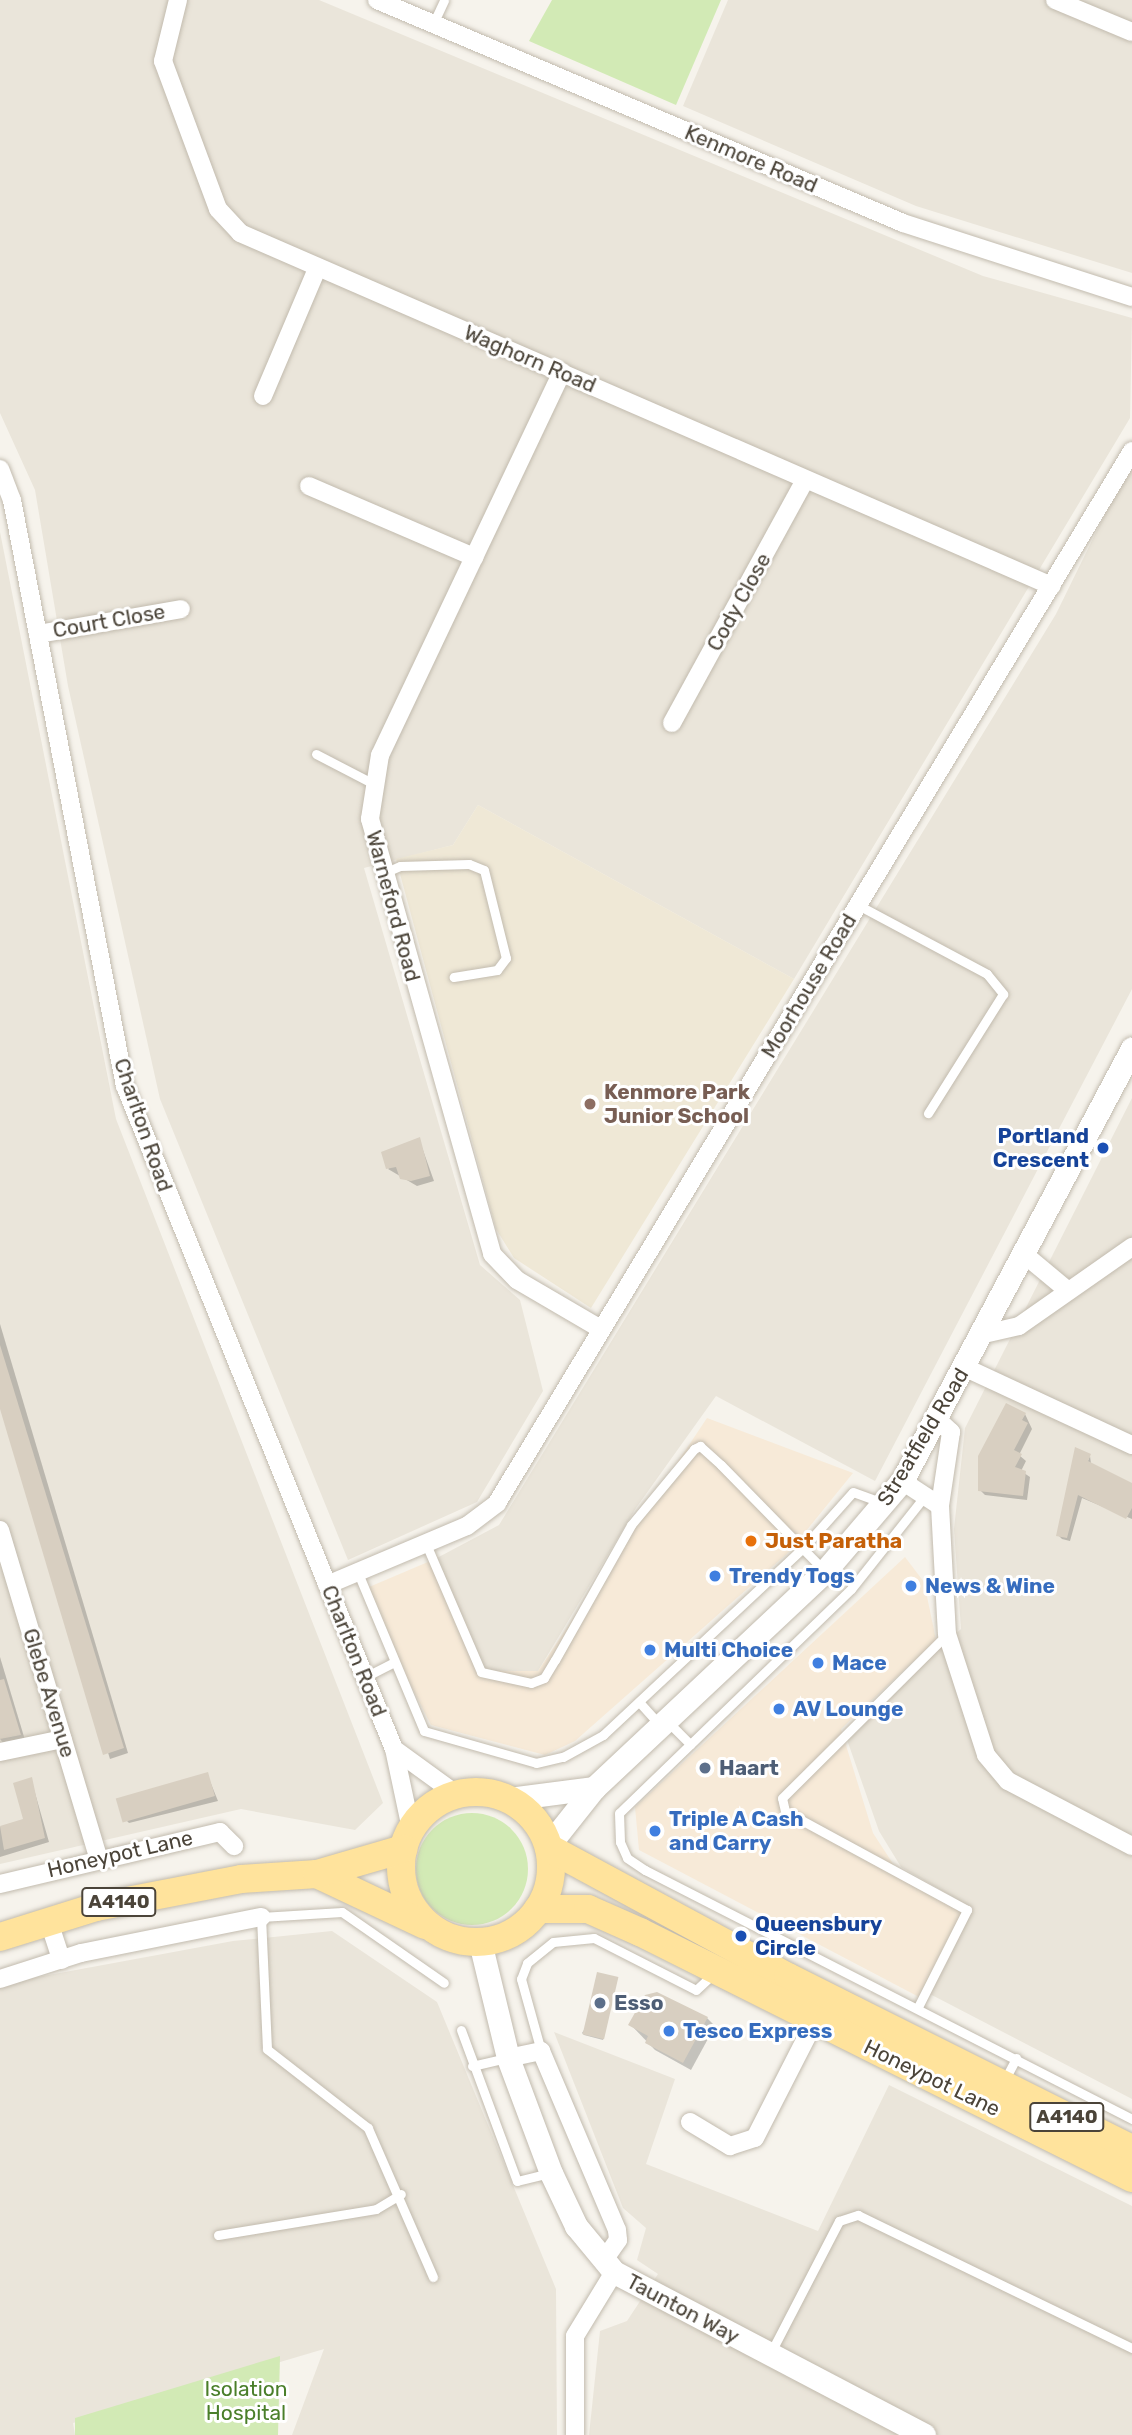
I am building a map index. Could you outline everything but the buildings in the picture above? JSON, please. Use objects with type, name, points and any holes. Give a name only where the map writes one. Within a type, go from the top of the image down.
[{"type":"main road","points":[[456,1794],[509,1799],[536,1822],[548,1847],[548,1890],[538,1909],[521,1927],[480,1942],[431,1928],[405,1892],[407,1839],[438,1802],[456,1794]]},
{"type":"main road","name":"A4140","points":[[0,1937],[49,1922],[240,1879],[317,1874],[407,1839]]},
{"type":"main road","name":"Honeypot Lane","points":[[548,1847],[992,2093],[1132,2178]]},
{"type":"main road","name":"A4140","points":[[317,1874],[431,1928]]},
{"type":"main road","name":"Honeypot Lane","points":[[538,1909],[587,1909],[815,2021],[1132,2149]]},
{"type":"street","name":"Waghorn Road","points":[[178,0],[163,61],[218,209],[240,233],[317,269],[562,372],[1052,586]]},
{"type":"street","name":"Kenmore Road","points":[[377,0],[903,223],[1132,297]]},
{"type":"street","points":[[1055,0],[1132,32]]},
{"type":"street","points":[[263,396],[317,269]]},
{"type":"street","name":"Warneford Road","points":[[562,372],[474,557],[372,783],[370,819],[492,1254],[517,1280],[601,1329]]},
{"type":"street","name":"Moorhouse Road","points":[[327,1585],[467,1526],[497,1503],[1132,451]]},
{"type":"street","name":"Charlton Road","points":[[0,469],[12,500],[125,1086],[394,1749],[407,1839]]},
{"type":"street","name":"Cody Close","points":[[672,723],[805,480]]},
{"type":"street","points":[[309,486],[474,557]]},
{"type":"street","name":"Court Close","points":[[38,634],[181,609]]},
{"type":"street","name":"Streatfield Road","points":[[548,1847],[594,1788],[825,1571],[902,1481],[966,1368],[1132,1048]]},
{"type":"street","points":[[984,1334],[1019,1326],[1066,1289],[1132,1247]]},
{"type":"street","points":[[1025,1255],[1066,1289]]},
{"type":"street","points":[[966,1368],[1132,1445]]},
{"type":"street","points":[[938,1420],[951,1432],[940,1506],[947,1634],[961,1692],[993,1764],[1008,1781],[1132,1846]]},
{"type":"street","points":[[902,1481],[940,1506]]},
{"type":"street","name":"Glebe Avenue","points":[[0,1530],[98,1857]]},
{"type":"street","points":[[0,1752],[63,1739]]},
{"type":"street","points":[[394,1749],[456,1794]]},
{"type":"street","points":[[509,1799],[594,1788]]},
{"type":"street","name":"Honeypot Lane","points":[[0,1884],[98,1857],[220,1832],[234,1846]]},
{"type":"street","points":[[0,1979],[61,1960],[261,1917]]},
{"type":"street","points":[[49,1922],[61,1960]]},
{"type":"street","name":"Taunton Way","points":[[480,1942],[508,2058],[551,2173],[576,2226],[609,2266],[769,2355],[924,2435]]},
{"type":"street","points":[[690,2122],[730,2146],[755,2138],[815,2021]]},
{"type":"street","points":[[508,2058],[541,2051],[617,2230],[618,2241],[609,2266],[575,2336],[575,2435]]},
{"type":"lane","points":[[433,24],[444,0]]},
{"type":"lane","points":[[316,754],[372,783]]},
{"type":"lane","points":[[384,873],[400,866],[469,864],[484,870],[506,958],[497,970],[454,977]]},
{"type":"lane","points":[[858,905],[986,974],[1003,994],[928,1113]]},
{"type":"lane","points":[[426,1544],[481,1672],[531,1682],[544,1678],[631,1525],[694,1449],[700,1446],[825,1571]]},
{"type":"lane","points":[[358,1573],[424,1731],[536,1763],[585,1747],[640,1703],[802,1549],[853,1492],[885,1504]]},
{"type":"lane","points":[[924,1497],[851,1588],[619,1812],[627,1858],[692,1895],[918,2007],[1132,2119]]},
{"type":"lane","points":[[918,2007],[967,1910],[785,1811],[782,1798],[947,1634]]},
{"type":"lane","points":[[365,1677],[394,1662]]},
{"type":"lane","points":[[640,1703],[690,1744]]},
{"type":"lane","points":[[679,1920],[692,1895]]},
{"type":"lane","points":[[433,2277],[401,2194],[368,2128],[267,2049],[261,1917],[342,1912],[444,1983]]},
{"type":"lane","points":[[541,2051],[521,1979],[527,1963],[553,1942],[594,1938],[696,1990],[715,1972]]},
{"type":"lane","points":[[461,2030],[472,2066],[517,2181],[551,2173]]},
{"type":"lane","points":[[472,2066],[508,2058]]},
{"type":"lane","points":[[992,2093],[1016,2058]]},
{"type":"lane","points":[[218,2235],[376,2209],[401,2194]]},
{"type":"lane","points":[[769,2355],[839,2221],[858,2215],[1132,2348]]},
{"type":"shaded area","points":[[0,0],[319,0],[983,276],[1132,318],[1130,418],[794,979],[478,805],[453,845],[364,868],[480,1265],[520,1300],[543,1391],[477,1502],[348,1560],[160,1099],[68,686],[35,490],[0,413]]},
{"type":"shaded area","points":[[728,0],[1132,0],[1132,273],[916,206],[683,106]]},
{"type":"shaded area","points":[[1132,459],[1132,989],[875,1481],[716,1396],[636,1508],[538,1671],[483,1671],[435,1559],[499,1525],[1056,614]]},
{"type":"shaded area","points":[[0,532],[116,1119],[383,1803],[355,1830],[241,1809],[0,1864]]},
{"type":"shaded area","name":"Kenmore Park Junior School","points":[[478,805],[794,979],[591,1308],[514,1258],[496,1229],[396,859],[453,845]]},
{"type":"shaded area","points":[[1132,1098],[1132,2099],[928,1993],[972,1908],[901,1867],[879,1831],[845,1734],[961,1629],[954,1529],[965,1428]]},
{"type":"shaded area","points":[[707,1418],[853,1473],[789,1552],[575,1741],[545,1755],[431,1725],[362,1590],[435,1559],[483,1671],[538,1671]]},
{"type":"shaded area","points":[[905,1557],[924,1582],[936,1640],[841,1729],[873,1833],[897,1870],[962,1913],[919,1997],[639,1850],[635,1807]]},
{"type":"shaded area","points":[[332,1931],[437,2002],[556,2289],[557,2435],[292,2435],[324,2349],[73,2423],[75,2435],[0,2435],[0,1984],[233,1941]]},
{"type":"shaded area","points":[[554,2032],[675,2079],[646,2164],[818,2231],[889,2085],[1132,2206],[1132,2435],[589,2435],[600,2331],[627,2321],[658,2274],[637,2260],[646,2228],[623,2208]]},
{"type":"green space","points":[[552,0],[721,0],[676,105],[529,41]]},
{"type":"green space","points":[[472,1813],[493,1817],[512,1829],[524,1848],[528,1869],[524,1890],[512,1909],[493,1921],[472,1925],[451,1921],[432,1909],[420,1890],[416,1869],[420,1848],[432,1829],[451,1817]]},
{"type":"green space","name":"Isolation Hospital","points":[[280,2356],[278,2435],[75,2435],[75,2418]]},
{"type":"place","name":"Kenmore Park Junior School","points":[[590,1104]]},
{"type":"place","name":"Portland Crescent","points":[[1103,1148]]},
{"type":"place","name":"Just Paratha","points":[[751,1541]]},
{"type":"place","name":"Trendy Togs","points":[[715,1576]]},
{"type":"place","name":"News & Wine","points":[[911,1586]]},
{"type":"place","name":"Multi Choice","points":[[650,1650]]},
{"type":"place","name":"Mace","points":[[818,1663]]},
{"type":"place","name":"AV Lounge","points":[[779,1709]]},
{"type":"place","name":"Haart","points":[[705,1768]]},
{"type":"place","name":"Triple A Cash and Carry","points":[[655,1831]]},
{"type":"place","name":"Queensbury Circle","points":[[741,1936]]},
{"type":"place","name":"Esso","points":[[600,2003]]},
{"type":"place","name":"Tesco Express","points":[[669,2031]]}]
